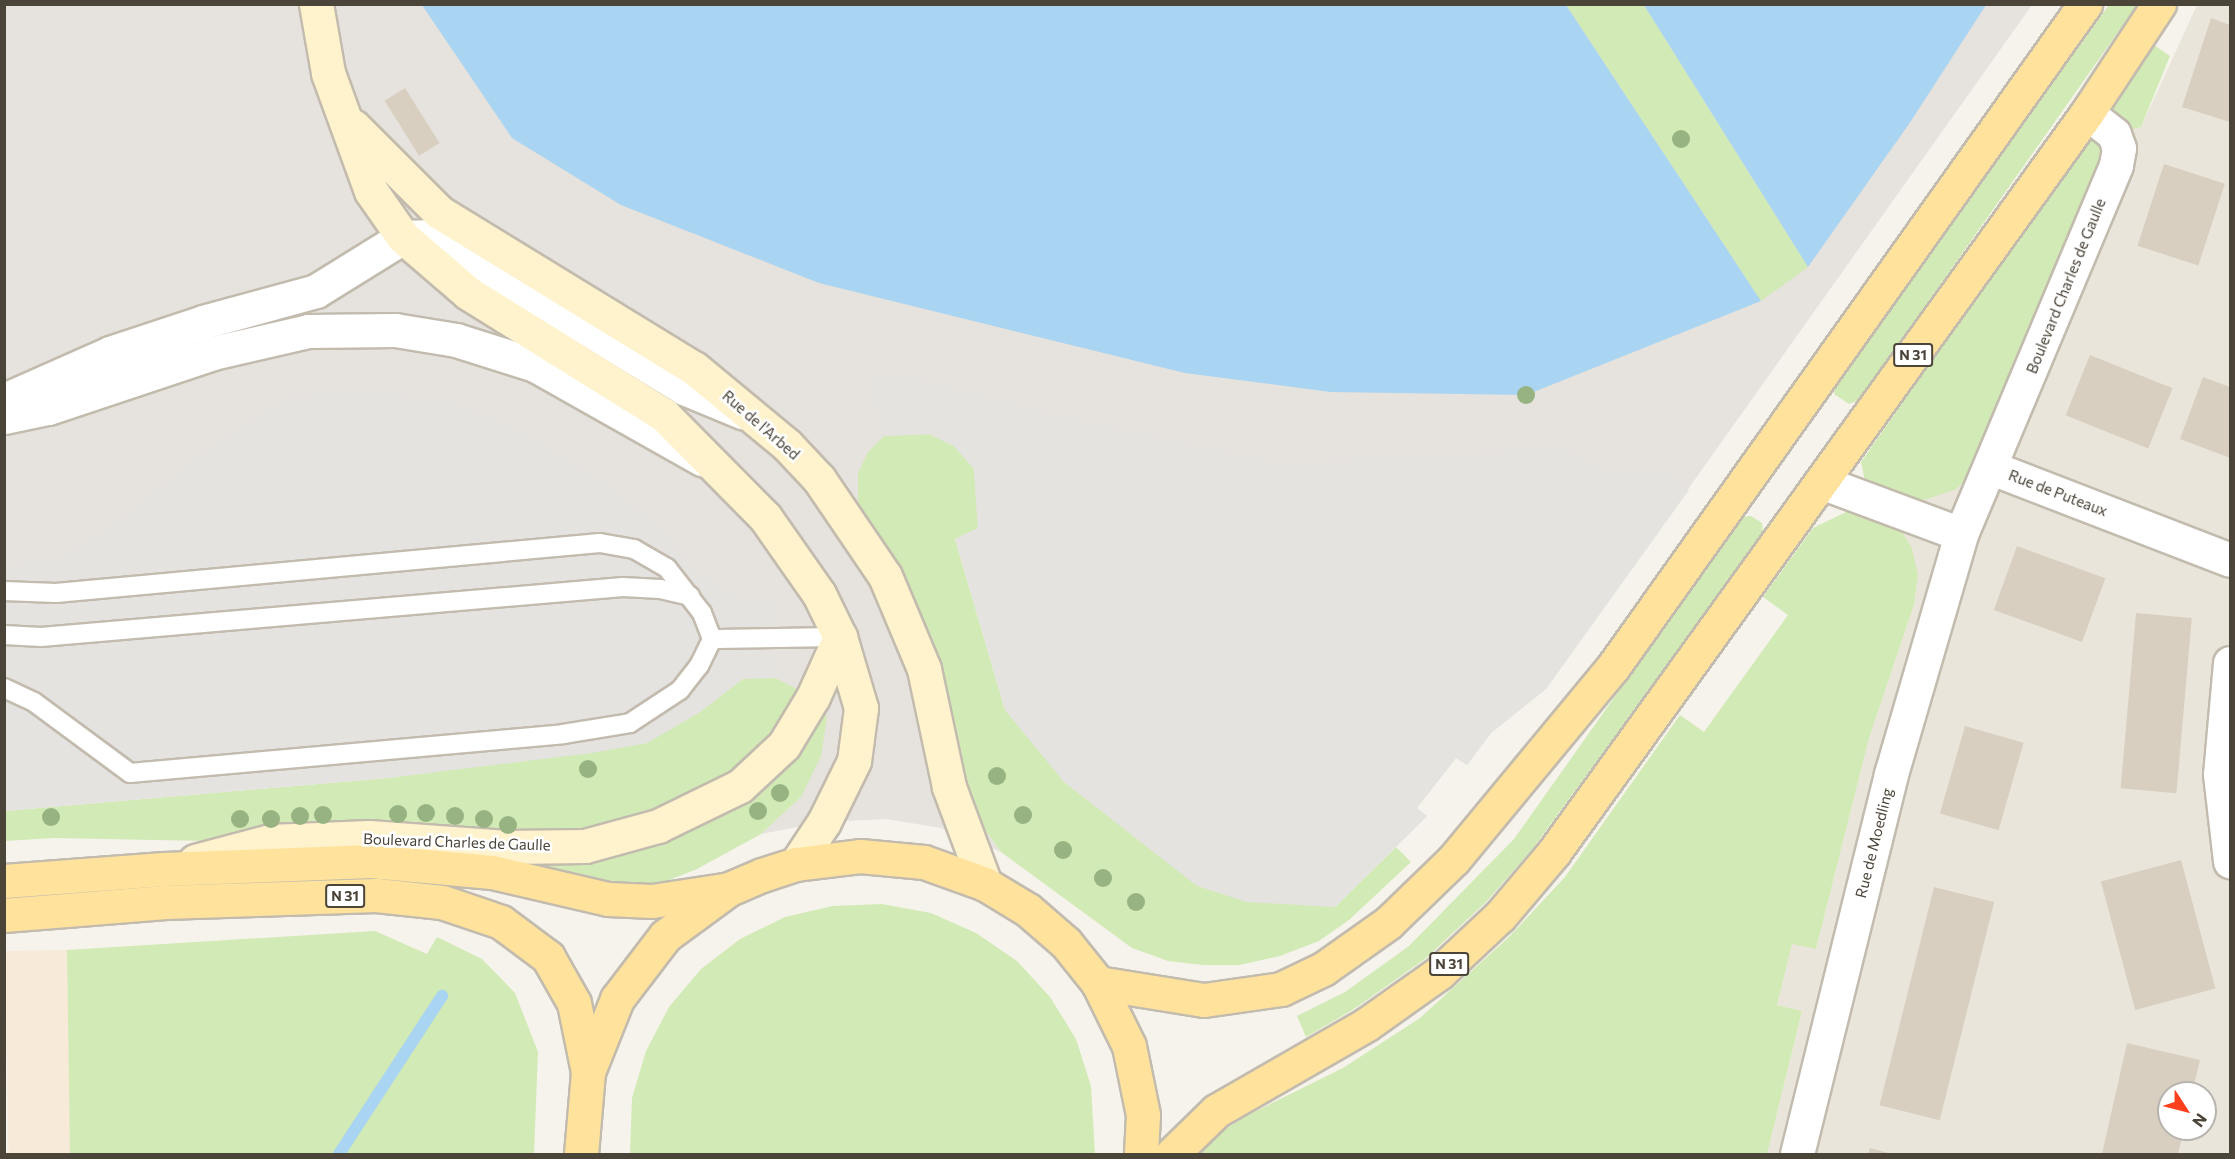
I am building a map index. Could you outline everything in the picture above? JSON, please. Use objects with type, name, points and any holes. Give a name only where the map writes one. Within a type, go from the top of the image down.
[{"type":"main road","name":"Rue de l'Arbed","points":[[316,4],[328,73],[371,191],[403,237],[476,298],[664,415],[765,517],[799,562],[840,637],[861,708],[854,761],[824,822],[796,864]]},
{"type":"main road","points":[[1098,983],[1204,1000],[1281,989],[1323,969],[1388,923],[1454,859],[1613,667],[2085,4]]},
{"type":"main road","name":"N 31","points":[[1172,1155],[1216,1111],[1367,1024],[1439,973],[1500,916],[1554,852],[2087,113],[2159,4]]},
{"type":"main road","name":"Rue de l'Arbed","points":[[345,117],[439,212],[694,368],[751,416],[819,479],[885,576],[924,669],[949,787],[984,884]]},
{"type":"main road","name":"Boulevard Charles de Gaulle","points":[[164,869],[270,841],[369,837],[507,847],[585,846],[658,826],[740,786],[784,745],[813,697],[840,637]]},
{"type":"main road","points":[[581,1155],[588,1072],[617,999],[658,945],[729,889],[796,864],[860,856],[924,862],[984,884],[1028,910],[1066,943],[1098,983],[1129,1046],[1143,1115],[1141,1155]]},
{"type":"main road","name":"Boulevard Charles de Gaulle","points":[[4,881],[164,869],[371,861],[492,872],[608,899],[652,901],[729,889]]},
{"type":"main road","name":"N 31","points":[[4,915],[165,902],[376,895],[442,902],[501,922],[548,957],[574,1003],[588,1072]]},
{"type":"street","name":"Boulevard Charles de Gaulle","points":[[1992,468],[2116,165],[2119,148],[2114,134],[2087,113]]},
{"type":"street","points":[[4,400],[110,353],[203,322],[316,291],[403,237],[435,236],[684,388],[751,416]]},
{"type":"street","points":[[4,417],[48,408],[213,353],[309,331],[395,330],[456,340],[535,365],[717,468]]},
{"type":"street","name":"Rue de Puteaux","points":[[1961,534],[1992,468],[2230,560]]},
{"type":"street","points":[[1821,482],[1961,534]]},
{"type":"street","name":"Rue de Moedling","points":[[1797,1155],[1891,774],[1961,534]]},
{"type":"street","points":[[2230,663],[2220,774],[2230,861]]},
{"type":"lane","points":[[4,591],[56,593],[600,543],[634,549],[667,568],[690,596],[712,639]]},
{"type":"lane","points":[[4,635],[42,637],[623,587],[660,589],[690,596]]},
{"type":"lane","points":[[712,639],[840,637]]},
{"type":"lane","points":[[4,688],[34,702],[130,773],[563,734],[630,723],[680,690],[699,666],[712,639]]},
{"type":"shaded area","points":[[5,5],[2032,5],[1546,689],[1491,733],[1467,765],[1456,758],[1417,808],[1427,816],[1396,847],[1005,710],[929,434],[974,815],[1001,852],[941,828],[886,819],[824,822],[761,834],[801,797],[827,717],[5,811]]},
{"type":"shaded area","points":[[2197,5],[2230,5],[2230,1154],[1767,1154],[1802,1011],[1777,1005],[1792,943],[1816,949],[1869,738],[1914,605],[1918,576],[1897,524],[2114,134],[2141,127]]},
{"type":"shaded area","points":[[870,375],[905,377],[1066,419],[1280,465],[1565,450],[1610,475],[1666,473],[1689,490],[1546,689],[1491,733],[1467,765],[1456,758],[1417,808],[1427,816],[1335,907],[1247,902],[1197,886],[1064,782],[1005,710],[955,539],[978,528],[974,469],[954,446],[929,434],[884,436]]},
{"type":"shaded area","points":[[380,395],[449,404],[507,425],[608,487],[660,530],[693,570],[736,600],[772,602],[775,678],[743,679],[700,712],[647,743],[592,753],[388,778],[5,811],[5,569],[61,559],[119,523],[198,457],[290,398]]},
{"type":"shaded area","points":[[67,950],[71,1154],[9,1154],[5,951]]},
{"type":"green space","points":[[1566,5],[1644,5],[1808,267],[1761,301]]},
{"type":"green space","points":[[2109,5],[2137,5],[1859,400],[1849,404],[1834,394],[1836,384]]},
{"type":"green space","points":[[2154,45],[2170,56],[2141,127],[2113,135],[1980,462],[1957,489],[1918,502],[1897,524],[1912,548],[1918,576],[1914,605],[1869,738],[1816,949],[1792,944],[1777,1005],[1802,1011],[1767,1154],[1201,1154],[1215,1136],[1246,1116],[1343,1068],[1420,1018],[1510,936],[1565,877],[1680,715],[1704,732],[1788,615],[1763,597],[1813,528],[1869,501],[1861,462]]},
{"type":"green space","points":[[929,434],[954,446],[974,469],[978,528],[955,539],[1005,710],[1335,907],[1396,847],[1411,862],[1349,920],[1319,941],[1280,956],[1239,965],[1203,965],[1168,961],[1132,948],[1001,852],[974,815],[858,514],[858,473],[868,452],[884,436]]},
{"type":"green space","points":[[1751,516],[1762,523],[1763,532],[1534,847],[1486,902],[1425,959],[1354,1009],[1306,1037],[1297,1016],[1345,992],[1409,946],[1514,839],[1742,517]]},
{"type":"green space","points":[[743,678],[775,678],[813,697],[827,717],[821,756],[801,797],[761,834],[697,869],[656,885],[610,884],[533,863],[507,847],[54,838],[5,841],[5,811],[388,778],[646,743],[700,712]]},
{"type":"green space","points":[[882,904],[931,913],[976,933],[1017,961],[1050,997],[1076,1039],[1091,1086],[1095,1154],[630,1154],[632,1098],[646,1051],[669,1007],[701,969],[740,939],[785,917],[833,906]]},
{"type":"green space","points":[[375,931],[427,954],[437,937],[482,959],[515,993],[538,1052],[534,1154],[70,1154],[67,950]]},
{"type":"water","points":[[422,5],[1566,5],[1761,301],[1526,395],[1331,392],[1185,373],[819,283],[621,205],[512,138]]},
{"type":"water","points":[[1644,5],[1986,5],[1911,121],[1808,267]]},
{"type":"building","points":[[2211,18],[2230,25],[2230,122],[2182,107]]},
{"type":"building","points":[[405,88],[439,143],[419,156],[385,101]]},
{"type":"building","points":[[2164,164],[2225,184],[2198,266],[2137,246]]},
{"type":"building","points":[[2090,355],[2173,388],[2148,449],[2066,415]]},
{"type":"building","points":[[2203,377],[2230,387],[2230,458],[2180,439]]},
{"type":"building","points":[[2017,546],[2105,578],[2082,642],[1994,610]]},
{"type":"building","points":[[2136,613],[2192,618],[2176,793],[2121,788]]},
{"type":"building","points":[[1965,726],[2024,743],[1999,830],[1940,813]]},
{"type":"building","points":[[2181,860],[2215,988],[2135,1010],[2101,881]]},
{"type":"building","points":[[1934,887],[1994,902],[1940,1120],[1880,1105]]},
{"type":"building","points":[[2127,1043],[2200,1060],[2195,1081],[2157,1081],[2157,1141],[2181,1141],[2178,1154],[2102,1154]]},
{"type":"building","points":[[1870,1148],[1892,1154],[1868,1154]]},
{"type":"waterway","points":[[339,1154],[442,996]]}]
